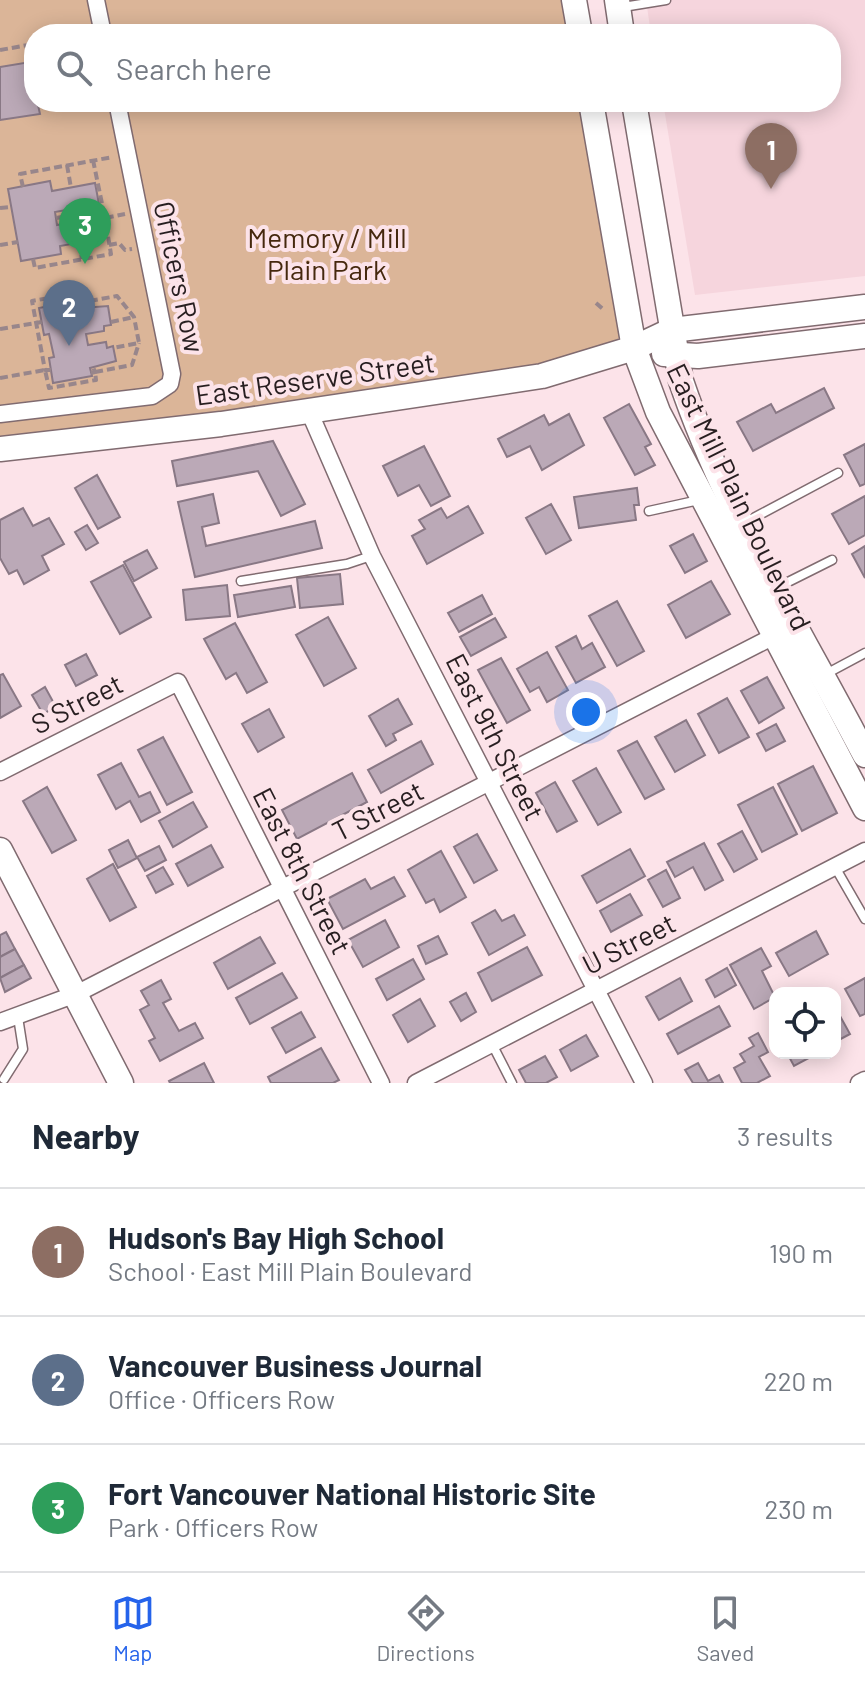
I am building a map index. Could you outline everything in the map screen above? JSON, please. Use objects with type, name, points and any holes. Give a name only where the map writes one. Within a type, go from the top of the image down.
[{"type":"main road","points":[[574,0],[578,24]]},
{"type":"main road","points":[[617,4],[620,24]]},
{"type":"main road","name":"East Mill Plain Boulevard","points":[[593,112],[634,348],[658,412],[865,808]]},
{"type":"main road","name":"East Mill Plain Boulevard","points":[[636,112],[681,381],[696,425],[865,755]]},
{"type":"main road","name":"East Reserve Street","points":[[0,449],[309,411],[542,376],[634,348],[672,330],[865,307]]},
{"type":"main road","name":"East Reserve Street","points":[[634,348],[677,357],[865,336]]},
{"type":"main road","points":[[0,850],[121,1083]]},
{"type":"street","points":[[96,0],[101,24]]},
{"type":"street","name":"Officers Row","points":[[0,414],[152,396],[164,392],[170,384],[172,374],[119,112]]},
{"type":"street","name":"East 9th Street","points":[[309,411],[372,556],[644,1083]]},
{"type":"street","name":"T Street","points":[[0,1022],[76,994],[774,636]]},
{"type":"street","name":"S Street","points":[[0,772],[178,682]]},
{"type":"street","name":"East 8th Street","points":[[178,682],[381,1083]]},
{"type":"street","name":"U Street","points":[[416,1083],[865,851]]},
{"type":"street","points":[[859,1083],[865,1080]]},
{"type":"lane","points":[[617,4],[666,0]]},
{"type":"lane","points":[[744,523],[838,473]]},
{"type":"lane","points":[[649,511],[703,499]]},
{"type":"lane","points":[[241,581],[347,564],[372,556]]},
{"type":"lane","points":[[777,587],[832,560]]},
{"type":"lane","points":[[823,675],[865,653]]},
{"type":"lane","points":[[835,867],[865,919]]},
{"type":"lane","points":[[4,1079],[23,1049],[18,1017]]},
{"type":"lane","points":[[492,1044],[512,1083]]},
{"type":"path","points":[[0,50],[24,46]]},
{"type":"path","points":[[23,187],[20,174],[128,154]]},
{"type":"path","points":[[33,259],[35,268],[111,254],[93,160]]},
{"type":"path","points":[[67,165],[71,188]]},
{"type":"path","points":[[0,208],[11,207]]},
{"type":"path","points":[[56,218],[103,210]]},
{"type":"path","points":[[105,218],[139,212]]},
{"type":"path","points":[[0,245],[18,242]]},
{"type":"path","points":[[79,243],[82,259]]},
{"type":"path","points":[[83,292],[84,304],[117,296],[134,317],[139,343],[132,365],[93,371],[96,380],[49,388],[39,323],[32,301],[83,292]]},
{"type":"path","points":[[111,322],[134,317]]},
{"type":"path","points":[[0,329],[39,323]]},
{"type":"path","points":[[113,348],[139,343]]},
{"type":"path","points":[[0,378],[48,370]]},
{"type":"shaded area","points":[[646,0],[865,0],[865,276],[695,295],[665,112],[841,112],[841,24],[650,24]]},
{"type":"green space","name":"Memory / Mill Plain Park","points":[[0,0],[574,0],[578,24],[24,24],[24,112],[592,112],[622,334],[602,358],[0,449]]},
{"type":"building","points":[[24,63],[24,112],[40,114],[0,120],[0,67]]},
{"type":"building","points":[[50,181],[52,191],[95,183],[99,204],[55,212],[57,225],[100,217],[104,238],[60,246],[61,254],[21,261],[8,189]]},
{"type":"building","points":[[80,300],[82,308],[108,306],[111,325],[104,326],[104,331],[86,334],[88,345],[106,342],[107,348],[113,346],[116,361],[90,368],[92,376],[53,383],[49,358],[54,357],[49,334],[44,335],[39,308]]},
{"type":"building","points":[[824,388],[834,408],[753,451],[737,422],[771,404],[776,413]]},
{"type":"building","points":[[629,404],[651,444],[645,447],[655,465],[635,475],[604,418]]},
{"type":"building","points":[[569,414],[584,445],[542,470],[530,446],[507,457],[498,439],[544,415],[549,425]]},
{"type":"building","points":[[273,441],[305,504],[281,516],[258,471],[177,486],[172,461]]},
{"type":"building","points":[[865,444],[865,484],[860,486],[844,455]]},
{"type":"building","points":[[424,446],[450,496],[431,506],[419,485],[398,496],[383,466]]},
{"type":"building","points":[[97,475],[120,517],[98,529],[75,488]]},
{"type":"building","points":[[637,488],[639,505],[634,505],[636,520],[579,528],[574,497]]},
{"type":"building","points":[[213,494],[219,523],[202,527],[206,546],[315,521],[322,548],[195,577],[178,502]]},
{"type":"building","points":[[865,496],[865,535],[849,544],[832,514]]},
{"type":"building","points":[[551,504],[571,540],[546,554],[526,518]]},
{"type":"building","points":[[468,506],[483,533],[427,564],[412,536],[425,529],[419,520],[441,508],[447,518]]},
{"type":"building","points":[[23,508],[33,526],[49,518],[64,544],[42,556],[49,570],[24,584],[17,570],[9,574],[0,558],[0,520]]},
{"type":"building","points":[[87,525],[98,543],[86,550],[75,532]]},
{"type":"building","points":[[693,534],[707,561],[685,573],[670,546]]},
{"type":"building","points":[[865,546],[865,578],[852,554]]},
{"type":"building","points":[[147,550],[157,568],[134,581],[124,562]]},
{"type":"building","points":[[123,565],[151,617],[120,634],[91,582]]},
{"type":"building","points":[[340,574],[343,604],[300,608],[297,578]]},
{"type":"building","points":[[711,581],[730,614],[686,638],[668,605]]},
{"type":"building","points":[[227,585],[230,616],[186,620],[183,590]]},
{"type":"building","points":[[291,586],[295,607],[238,617],[234,595]]},
{"type":"building","points":[[482,595],[492,614],[459,632],[448,613]]},
{"type":"building","points":[[617,601],[644,651],[617,666],[589,616]]},
{"type":"building","points":[[328,617],[356,668],[324,686],[296,635]]},
{"type":"building","points":[[495,618],[506,637],[471,656],[460,637]]},
{"type":"building","points":[[235,623],[267,682],[247,693],[236,673],[226,679],[204,639]]},
{"type":"building","points":[[576,636],[582,649],[592,643],[605,667],[576,683],[556,647]]},
{"type":"building","points":[[547,652],[568,690],[547,702],[539,687],[530,692],[517,669]]},
{"type":"building","points":[[86,654],[97,675],[76,686],[65,665]]},
{"type":"building","points":[[501,658],[530,710],[507,723],[478,670]]},
{"type":"building","points":[[3,674],[21,706],[0,718],[0,675]]},
{"type":"building","points":[[767,677],[784,708],[759,723],[741,691]]},
{"type":"building","points":[[45,687],[56,707],[43,714],[32,695]]},
{"type":"building","points":[[727,698],[749,737],[719,753],[698,714]]},
{"type":"building","points":[[398,699],[412,724],[393,734],[396,740],[386,746],[369,716]]},
{"type":"building","points":[[269,709],[284,737],[258,752],[242,724]]},
{"type":"building","points":[[686,720],[705,755],[675,772],[655,737]]},
{"type":"building","points":[[776,724],[785,741],[766,751],[757,734]]},
{"type":"building","points":[[163,737],[192,792],[167,805],[138,750]]},
{"type":"building","points":[[421,741],[433,764],[381,793],[368,770]]},
{"type":"building","points":[[637,741],[664,789],[645,799],[618,751]]},
{"type":"building","points":[[121,763],[139,797],[150,792],[160,812],[141,822],[130,801],[116,809],[98,775]]},
{"type":"building","points":[[813,766],[837,813],[802,831],[778,784]]},
{"type":"building","points":[[596,768],[621,812],[598,825],[573,781]]},
{"type":"building","points":[[352,773],[367,802],[297,839],[282,810]]},
{"type":"building","points":[[555,782],[577,821],[557,832],[536,793]]},
{"type":"building","points":[[47,787],[76,840],[52,853],[23,801]]},
{"type":"building","points":[[773,787],[797,834],[762,852],[738,805]]},
{"type":"building","points":[[193,802],[207,827],[173,847],[159,821]]},
{"type":"building","points":[[742,831],[757,859],[734,872],[718,844]]},
{"type":"building","points":[[477,834],[497,870],[474,883],[454,847]]},
{"type":"building","points":[[128,840],[137,858],[118,868],[109,850]]},
{"type":"building","points":[[704,843],[723,880],[705,890],[693,867],[675,877],[667,862]]},
{"type":"building","points":[[211,845],[223,867],[188,886],[176,864]]},
{"type":"building","points":[[159,846],[166,860],[145,871],[137,857]]},
{"type":"building","points":[[630,849],[645,876],[597,903],[582,876]]},
{"type":"building","points":[[441,851],[466,897],[440,912],[434,899],[426,903],[408,870]]},
{"type":"building","points":[[113,864],[136,907],[110,921],[87,879]]},
{"type":"building","points":[[163,867],[173,884],[156,893],[147,876]]},
{"type":"building","points":[[666,870],[680,898],[663,907],[648,880]]},
{"type":"building","points":[[394,877],[405,896],[343,929],[327,899],[365,879],[371,889]]},
{"type":"building","points":[[630,894],[642,915],[611,932],[600,911]]},
{"type":"building","points":[[495,910],[502,921],[514,915],[525,935],[489,955],[472,923]]},
{"type":"building","points":[[385,920],[399,947],[363,967],[348,940]]},
{"type":"building","points":[[816,931],[828,954],[789,976],[776,953]]},
{"type":"building","points":[[6,932],[15,949],[0,957],[0,935]]},
{"type":"building","points":[[438,936],[447,954],[426,964],[418,946]]},
{"type":"building","points":[[260,937],[275,963],[228,989],[214,963]]},
{"type":"building","points":[[527,947],[542,975],[492,1001],[478,973]]},
{"type":"building","points":[[761,948],[771,966],[762,971],[770,987],[769,1000],[754,1009],[730,965]]},
{"type":"building","points":[[15,949],[24,965],[0,978],[0,957]]},
{"type":"building","points":[[413,959],[424,979],[387,1000],[376,979]]},
{"type":"building","points":[[24,965],[31,978],[5,992],[0,978]]},
{"type":"building","points":[[727,968],[736,985],[715,997],[706,980]]},
{"type":"building","points":[[282,973],[297,998],[250,1024],[236,998]]},
{"type":"building","points":[[680,978],[692,1001],[659,1020],[646,997]]},
{"type":"building","points":[[865,978],[865,1014],[860,1016],[845,989]]},
{"type":"building","points":[[161,980],[171,999],[163,1003],[179,1031],[195,1023],[203,1038],[160,1061],[149,1041],[155,1038],[140,1010],[149,1005],[141,991]]},
{"type":"building","points":[[466,993],[476,1012],[461,1021],[450,1002]]},
{"type":"building","points":[[420,999],[435,1026],[408,1042],[393,1015]]},
{"type":"building","points":[[719,1006],[730,1026],[678,1054],[667,1034]]},
{"type":"building","points":[[301,1012],[315,1037],[286,1053],[272,1028]]},
{"type":"building","points":[[841,1018],[850,1034],[841,1039]]},
{"type":"building","points":[[758,1033],[768,1052],[759,1057],[770,1076],[757,1083],[742,1083],[734,1068],[745,1062],[740,1054],[754,1046],[749,1038]]},
{"type":"building","points":[[586,1035],[598,1056],[571,1071],[560,1050]]},
{"type":"building","points":[[321,1048],[339,1080],[333,1083],[271,1083],[268,1077]]},
{"type":"building","points":[[545,1056],[557,1077],[546,1083],[526,1083],[519,1070]]},
{"type":"building","points":[[790,1059],[807,1059],[794,1066]]},
{"type":"building","points":[[204,1063],[214,1083],[170,1083],[169,1081]]},
{"type":"building","points":[[698,1063],[708,1081],[719,1075],[723,1083],[693,1083],[685,1070]]},
{"type":"place","name":"Hudson's Bay High School","points":[[771,189]]},
{"type":"place","name":"Fort Vancouver National Historic Site","points":[[85,264]]},
{"type":"place","name":"Vancouver Business Journal","points":[[69,346]]}]
